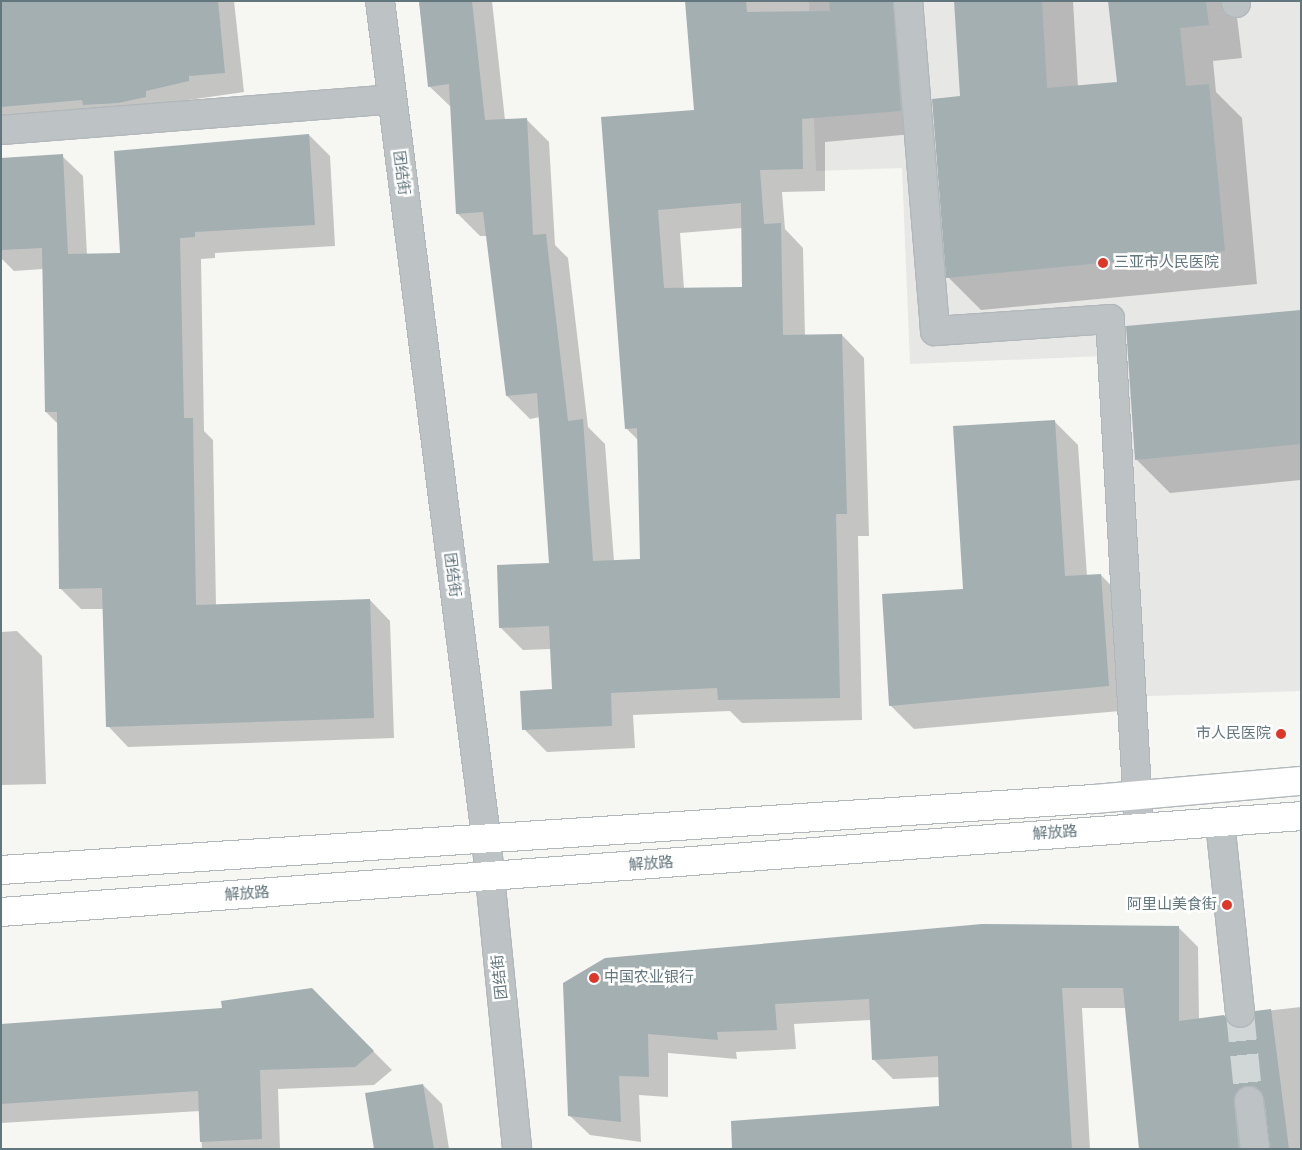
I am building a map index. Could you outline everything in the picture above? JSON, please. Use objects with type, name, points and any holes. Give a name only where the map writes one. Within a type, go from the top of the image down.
[{"type":"main road","points":[[1,870],[1137,795],[1301,781]]},
{"type":"main road","name":"解放路","points":[[1,912],[1301,816]]},
{"type":"street","name":"团结街","points":[[380,1],[486,837],[517,1149]]},
{"type":"street","points":[[908,1],[935,331],[1110,319],[1139,827]]},
{"type":"street","points":[[1,130],[392,99]]},
{"type":"street","points":[[1220,822],[1240,1013]]},
{"type":"street","points":[[1249,1101],[1255,1149]]},
{"type":"shaded area","name":"三亚市人民医院","points":[[809,1],[1301,1],[1301,691],[1120,697],[1105,356],[910,364],[902,168],[816,171]]},
{"type":"building","points":[[1,1],[218,1],[225,73],[189,76],[189,81],[146,91],[146,97],[118,103],[83,105],[82,100],[1,107]]},
{"type":"building","points":[[419,1],[472,1],[485,120],[527,118],[533,235],[546,234],[568,421],[583,419],[593,561],[640,559],[637,428],[625,429],[601,117],[694,110],[685,1],[746,1],[747,12],[830,11],[829,1],[893,1],[901,111],[802,119],[803,169],[760,170],[764,224],[781,223],[783,335],[842,334],[847,514],[836,514],[840,698],[718,700],[717,688],[611,693],[612,726],[522,730],[520,691],[552,689],[549,626],[499,628],[497,565],[549,563],[537,393],[506,396],[483,212],[456,214],[449,84],[428,87]],"holes":[[[741,203],[742,287],[664,288],[658,210]]]},
{"type":"building","points":[[954,1],[1042,1],[1047,88],[1117,82],[1108,1],[1206,1],[1209,25],[1180,28],[1186,86],[1209,84],[1225,251],[946,278],[932,99],[960,96]]},
{"type":"building","points":[[309,134],[315,225],[195,232],[195,237],[180,238],[184,418],[193,418],[196,605],[370,599],[374,718],[106,727],[102,588],[59,589],[57,412],[45,412],[42,248],[1,250],[1,158],[63,154],[68,254],[120,253],[114,151]]},
{"type":"building","points":[[1301,310],[1301,444],[1135,460],[1126,326]]},
{"type":"building","points":[[1055,420],[1065,576],[1101,574],[1109,686],[889,706],[882,594],[963,589],[953,426]]},
{"type":"building","points":[[982,924],[1179,926],[1179,1021],[1224,1015],[1233,1027],[1242,1028],[1254,1020],[1255,1011],[1271,1009],[1289,1149],[1270,1149],[1264,1099],[1256,1087],[1248,1086],[1239,1089],[1234,1102],[1239,1149],[1139,1149],[1123,988],[1062,988],[1072,1149],[732,1149],[731,1121],[939,1106],[938,1056],[872,1060],[869,999],[775,1004],[777,1030],[717,1032],[718,1040],[648,1034],[649,1077],[619,1076],[621,1122],[568,1116],[563,983],[605,958]]},
{"type":"building","points":[[312,988],[374,1051],[355,1067],[260,1070],[262,1139],[200,1142],[198,1091],[1,1104],[1,1024],[222,1008],[221,1001]]},
{"type":"building","points":[[423,1084],[434,1149],[374,1149],[365,1093]]},
{"type":"tunnel","points":[[1240,1013],[1249,1101]]},
{"type":"place","name":"三亚市人民医院","points":[[1103,263]]},
{"type":"place","name":"市人民医院","points":[[1281,734]]},
{"type":"place","name":"阿里山美食街","points":[[1227,905]]},
{"type":"place","name":"中国农业银行","points":[[594,978]]}]
